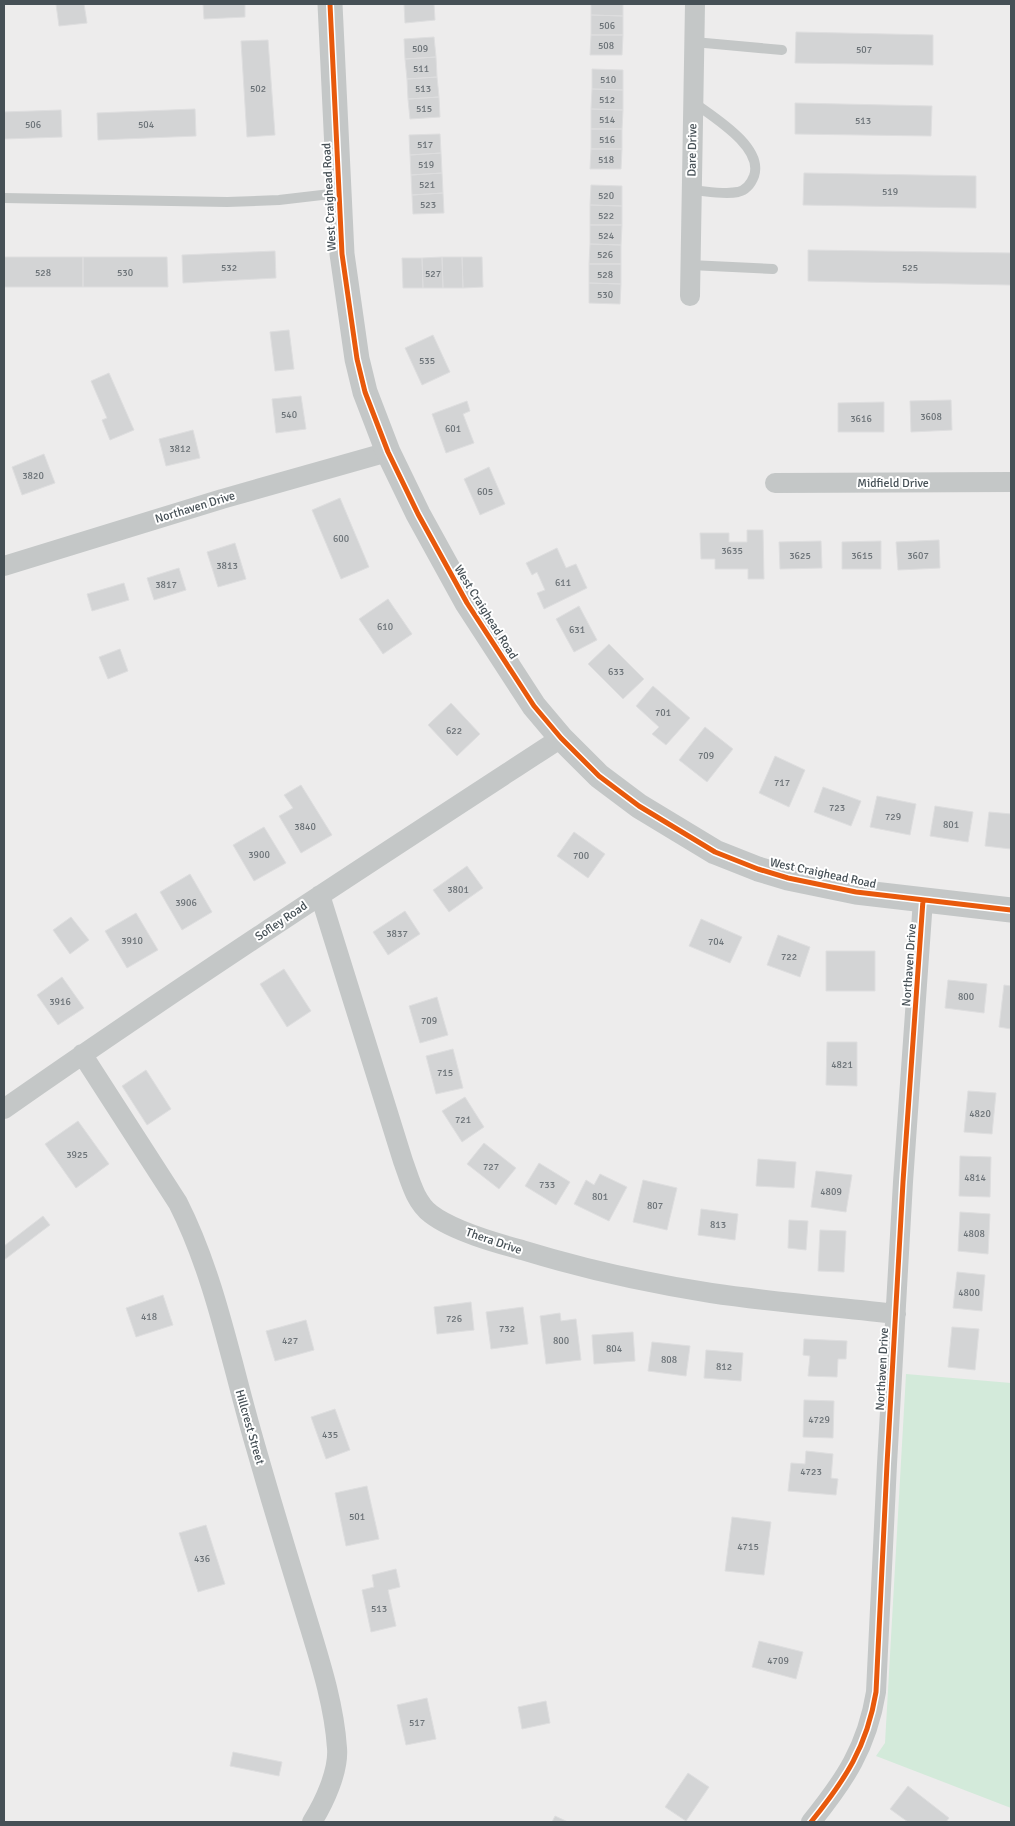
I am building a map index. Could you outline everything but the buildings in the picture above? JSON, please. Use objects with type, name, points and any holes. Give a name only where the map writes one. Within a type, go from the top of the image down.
[{"type":"street","name":"West Craighead Road","points":[[330,4],[342,254],[357,359],[365,392],[388,452],[418,514],[467,603],[534,706],[561,738],[599,776],[639,806],[715,852],[758,869],[788,878],[856,892],[1011,910]]},
{"type":"street","name":"Dare Drive","points":[[690,296],[695,4]]},
{"type":"street","name":"Northaven Drive","points":[[4,566],[222,499],[388,452]]},
{"type":"street","name":"Midfield Drive","points":[[774,483],[1011,482]]},
{"type":"street","name":"Sofley Road","points":[[4,1109],[82,1054],[320,895],[561,738]]},
{"type":"street","name":"Thera Drive","points":[[320,895],[403,1161],[421,1204],[430,1214],[447,1224],[498,1243],[562,1262],[643,1281],[712,1293],[896,1314]]},
{"type":"street","name":"Northaven Drive","points":[[811,1822],[845,1778],[862,1745],[874,1710],[896,1314],[923,900]]},
{"type":"street","name":"Hillcrest Street","points":[[82,1054],[178,1203],[188,1222],[204,1263],[255,1446],[317,1652],[333,1716],[337,1750],[334,1771],[326,1797],[312,1822]]},
{"type":"lane","points":[[694,42],[782,50]]},
{"type":"lane","points":[[692,190],[735,192],[744,190],[751,183],[756,170],[751,153],[740,138],[693,102]]},
{"type":"lane","points":[[4,198],[227,202],[279,200],[339,193]]},
{"type":"lane","points":[[690,265],[773,269]]},
{"type":"green space","points":[[906,1374],[1011,1383],[1011,1808],[876,1756],[885,1743]]},
{"type":"cycle path","points":[[330,4],[342,254],[357,359],[365,392],[388,452],[418,514],[467,603],[534,706],[561,738],[599,776],[639,806],[715,852],[758,869],[788,878],[856,892],[1011,910]]},
{"type":"cycle path","points":[[811,1822],[834,1792],[853,1762],[867,1730],[876,1692],[903,1182],[923,900]]}]
